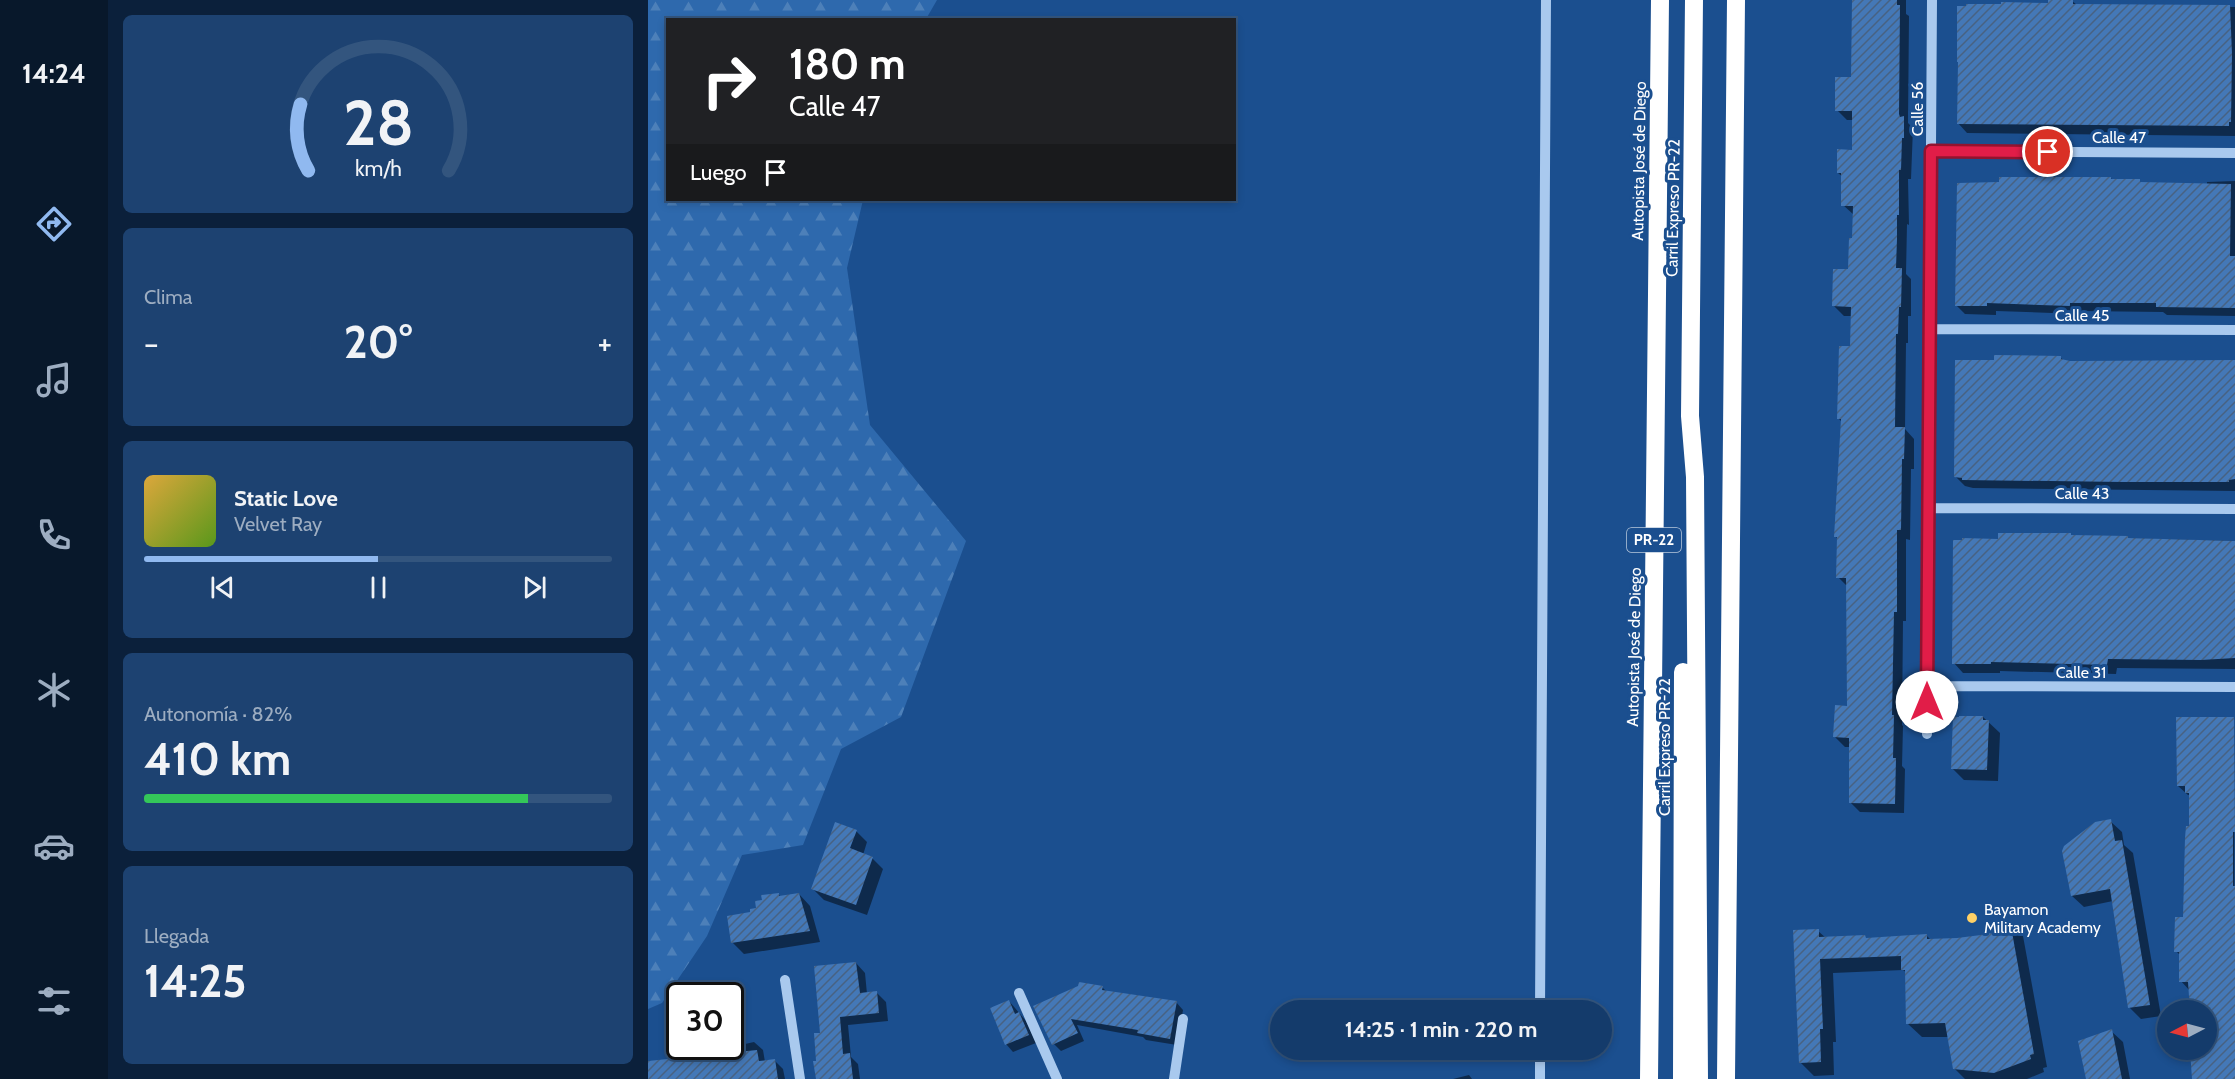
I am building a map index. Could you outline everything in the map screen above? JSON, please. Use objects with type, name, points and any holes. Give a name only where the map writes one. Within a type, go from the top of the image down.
[{"type":"highway","name":"Autopista José de Diego","points":[[1649,1079],[1660,0]]},
{"type":"highway","name":"Carril Expreso PR-22","points":[[1694,0],[1690,416],[1695,477],[1699,1079]]},
{"type":"highway","points":[[1726,1079],[1736,0]]},
{"type":"highway","name":"Carril Expreso PR-22","points":[[1682,1079],[1684,795],[1682,478],[1690,416]]},
{"type":"street","points":[[1540,1000],[1546,0]]},
{"type":"street","name":"Calle 56","points":[[1927,734],[1932,0]]},
{"type":"street","name":"Calle 47","points":[[1931,151],[2235,153]]},
{"type":"street","name":"Calle 45","points":[[1930,329],[2235,330]]},
{"type":"street","name":"Calle 43","points":[[1928,508],[2235,509]]},
{"type":"street","name":"Calle 31","points":[[1927,686],[2235,687]]},
{"type":"street","points":[[784,980],[800,1079]]},
{"type":"street","points":[[1019,993],[1057,1079]]},
{"type":"street","points":[[1174,1079],[1183,1019]]},
{"type":"street","points":[[1540,1060],[1540,1079]]},
{"type":"green space","points":[[648,0],[937,0],[927,18],[666,18],[666,201],[863,201],[847,268],[870,425],[966,541],[901,717],[841,749],[803,845],[742,855],[707,936],[676,982],[666,982],[666,997],[662,1003],[648,1009]]},
{"type":"building","points":[[1852,0],[1897,0],[1897,5],[1900,5],[1899,114],[1900,117],[1904,116],[1904,138],[1902,138],[1901,170],[1899,170],[1899,215],[1897,215],[1896,268],[1902,268],[1901,307],[1899,307],[1898,334],[1896,334],[1895,427],[1905,427],[1901,530],[1897,530],[1897,612],[1894,612],[1892,715],[1894,715],[1893,758],[1896,758],[1895,804],[1849,803],[1849,738],[1833,737],[1835,705],[1847,706],[1846,578],[1836,578],[1837,537],[1834,537],[1841,419],[1837,419],[1839,346],[1850,346],[1851,307],[1832,306],[1833,269],[1848,269],[1853,206],[1841,206],[1841,173],[1837,173],[1837,149],[1852,150],[1852,111],[1835,111],[1835,77],[1851,77]]},
{"type":"building","points":[[2048,0],[2073,0],[2073,4],[2230,5],[2232,54],[2231,122],[2229,126],[1957,124],[1957,6],[2001,4],[2001,2],[2048,3]]},
{"type":"building","points":[[1999,177],[2111,177],[2111,179],[2140,179],[2140,182],[2231,184],[2230,256],[2235,256],[2235,308],[2156,307],[2156,303],[2070,303],[2070,306],[1987,303],[1987,306],[1955,306],[1957,183],[1999,182]]},
{"type":"building","points":[[1994,355],[2061,356],[2061,359],[2070,361],[2235,360],[2235,479],[2229,482],[2123,482],[1962,480],[1962,478],[1954,477],[1955,360],[1994,360]]},
{"type":"building","points":[[1998,533],[2071,533],[2071,535],[2128,536],[2128,538],[2235,541],[2235,658],[2108,659],[2107,665],[1991,662],[1991,664],[1952,664],[1953,540],[1998,539]]},
{"type":"building","points":[[1983,716],[1983,720],[1989,720],[1987,770],[1951,769],[1953,717]]},
{"type":"building","points":[[2176,717],[2234,717],[2235,1079],[2192,1079],[2191,1060],[2217,1060],[2217,1000],[2189,1000],[2188,982],[2179,982],[2179,952],[2174,952],[2175,917],[2183,917],[2185,838],[2186,826],[2189,826],[2189,793],[2185,793],[2185,786],[2177,786]]},
{"type":"building","points":[[2111,819],[2115,841],[2122,840],[2150,1005],[2128,1008],[2110,889],[2071,896],[2062,851],[2064,846],[2095,822]]},
{"type":"building","points":[[835,822],[857,830],[850,848],[873,857],[856,905],[811,889]]},
{"type":"building","points":[[779,893],[779,896],[799,893],[810,931],[731,943],[727,916],[750,912],[750,909],[756,908],[755,901],[762,900],[761,895]]},
{"type":"building","points":[[2010,921],[2034,1054],[2030,1055],[2031,1059],[1994,1073],[1953,1069],[1945,1023],[1906,1024],[1905,970],[1901,970],[1901,956],[1820,959],[1823,1029],[1820,1029],[1821,1062],[1799,1063],[1793,930],[1819,929],[1819,937],[1865,935],[1866,938],[1927,934],[1927,939],[1957,938],[1981,935],[1999,923]]},
{"type":"building","points":[[856,962],[860,993],[877,991],[879,1013],[840,1017],[843,1054],[850,1053],[853,1079],[816,1079],[813,1061],[816,1061],[814,1033],[820,1033],[814,966]]},
{"type":"building","points":[[1079,982],[1103,986],[1102,990],[1177,1001],[1170,1039],[1137,1033],[1138,1030],[1071,1019],[1078,1033],[1052,1045],[1033,1006],[1078,986]]},
{"type":"building","points":[[1009,1000],[1015,1014],[1019,1012],[1029,1035],[1005,1045],[990,1008]]},
{"type":"building","points":[[2112,1029],[2122,1079],[2086,1079],[2078,1041]]},
{"type":"building","points":[[757,1050],[759,1061],[775,1059],[778,1079],[648,1079],[648,1061],[744,1060],[744,1051]]},
{"type":"place","name":"Bayamon Military Academy","points":[[1972,918]]},
{"type":"route","points":[[1927,702],[1931,151],[2048,152]]}]
